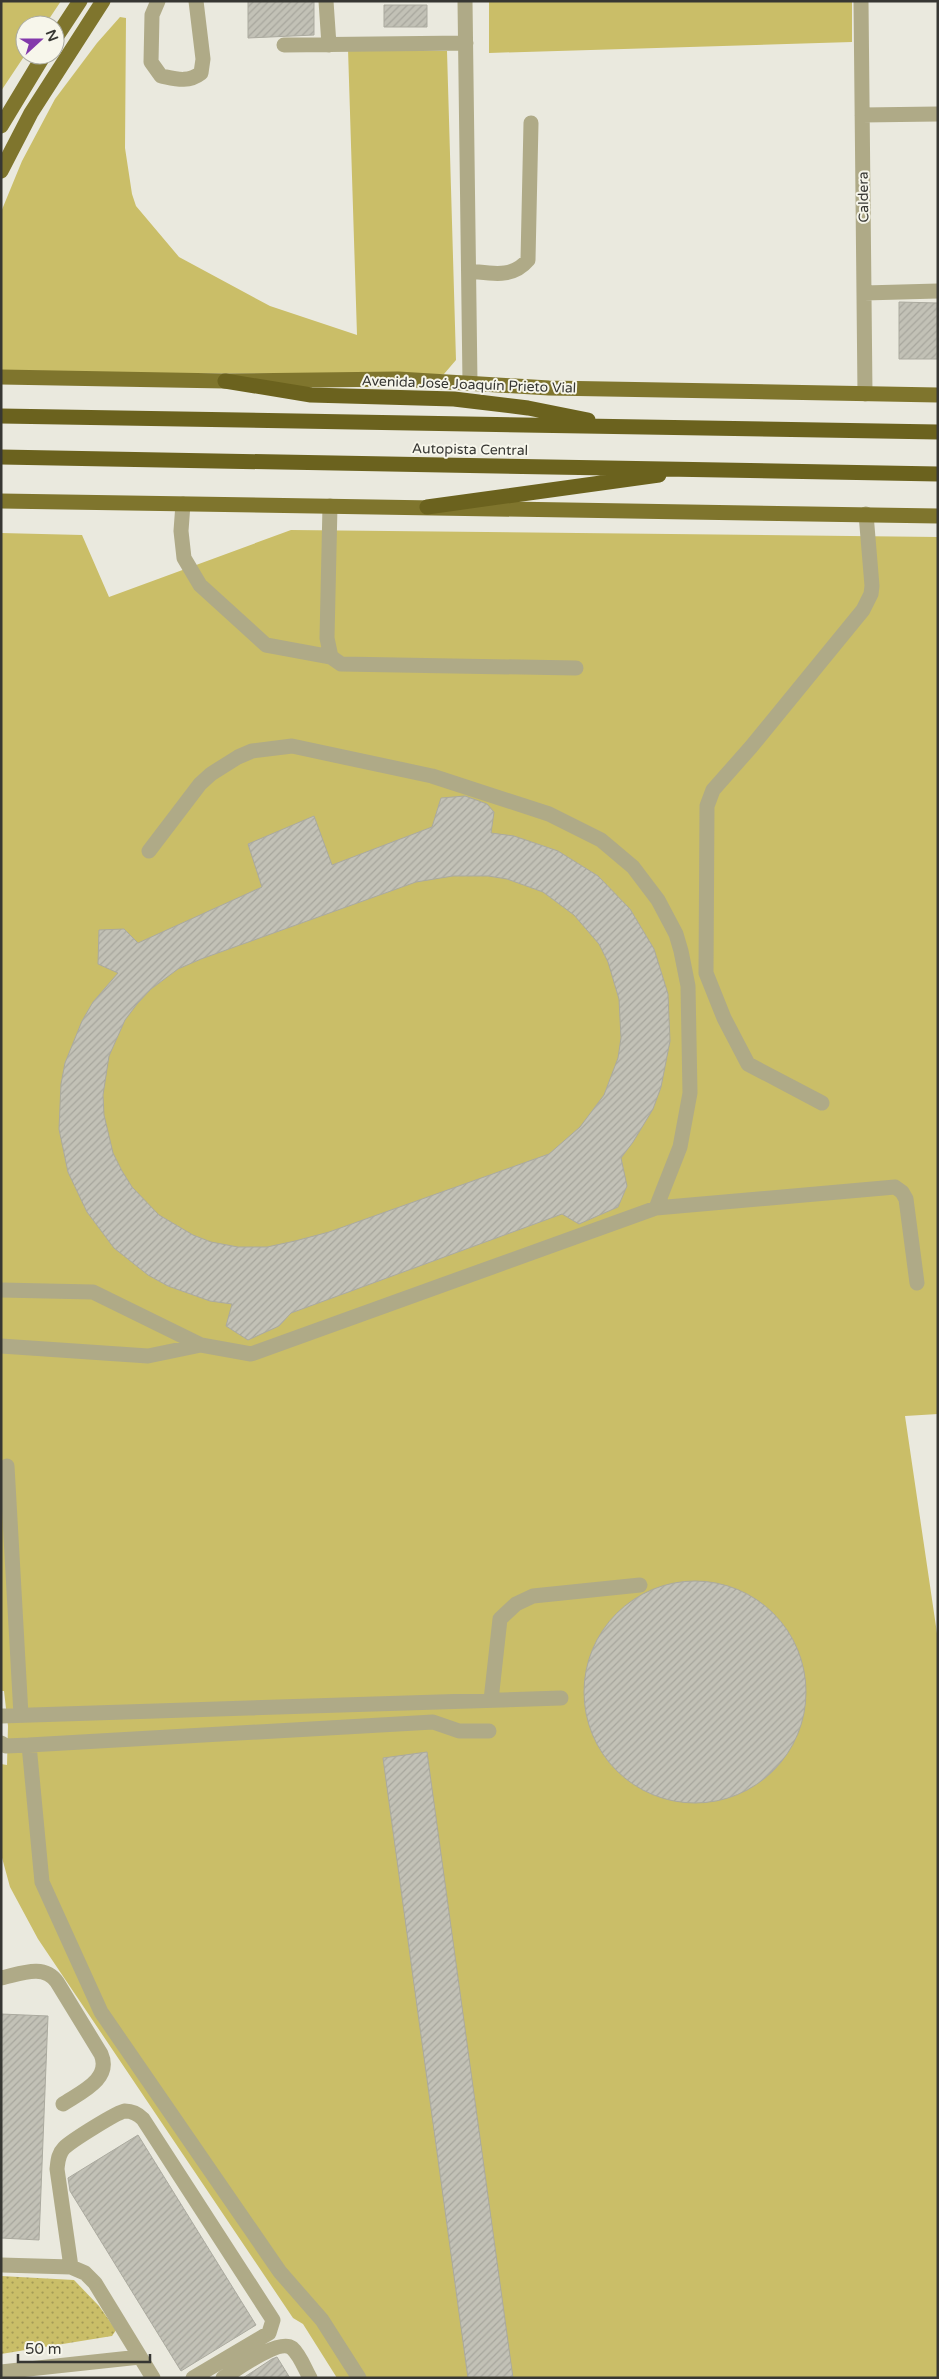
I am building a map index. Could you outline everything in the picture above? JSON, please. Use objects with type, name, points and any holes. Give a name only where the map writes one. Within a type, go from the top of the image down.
[{"type":"highway","points":[[225,381],[311,395],[454,399],[498,404],[624,427]]},
{"type":"highway","name":"Autopista Central","points":[[1,416],[938,432]]},
{"type":"highway","name":"Autopista Central","points":[[1,457],[938,474]]},
{"type":"highway","points":[[428,507],[705,469]]},
{"type":"main road","points":[[65,24],[80,1]]},
{"type":"main road","points":[[1,171],[31,113],[103,1]]},
{"type":"main road","points":[[1,126],[38,65]]},
{"type":"main road","name":"Avenida José Joaquín Prieto Vial","points":[[1,378],[225,381],[398,379],[549,388],[938,395]]},
{"type":"main road","points":[[1,501],[938,516]]},
{"type":"street","points":[[158,1],[152,15],[152,62],[161,76],[184,80],[194,78],[201,73],[203,58],[196,1]]},
{"type":"street","points":[[326,1],[328,45]]},
{"type":"street","points":[[465,1],[470,382]]},
{"type":"street","name":"Caldera","points":[[861,1],[865,394]]},
{"type":"street","points":[[284,45],[466,44]]},
{"type":"street","points":[[862,115],[938,114]]},
{"type":"street","points":[[469,271],[512,273],[521,269],[528,260],[531,123]]},
{"type":"street","points":[[864,293],[938,291]]},
{"type":"street","points":[[182,504],[181,531],[184,558],[200,585],[266,645],[331,657],[341,664],[576,668]]},
{"type":"street","points":[[330,506],[326,638],[331,657]]},
{"type":"street","points":[[822,1103],[748,1064],[720,1009],[706,973],[708,806],[713,790],[751,747],[863,610],[872,586],[866,514]]},
{"type":"street","points":[[149,850],[200,784],[211,774],[231,760],[252,751],[292,746],[432,776],[549,814],[602,840],[633,867],[658,900],[682,951],[688,986],[690,1093],[680,1147],[656,1208]]},
{"type":"street","points":[[1,1290],[93,1292],[202,1345],[252,1354],[656,1208],[895,1187],[902,1192],[906,1199],[917,1283]]},
{"type":"street","points":[[1,1346],[148,1356],[202,1345]]},
{"type":"street","points":[[7,1466],[21,1715]]},
{"type":"street","points":[[491,1700],[500,1619],[516,1604],[533,1596],[640,1584]]},
{"type":"street","points":[[1,1716],[561,1698]]},
{"type":"street","points":[[1,1743],[6,1746],[433,1722],[459,1731],[489,1731]]},
{"type":"street","points":[[29,1744],[42,1882],[100,2012],[280,2272],[322,2320],[359,2378]]},
{"type":"street","points":[[1,1978],[37,1971],[49,1973],[57,1982],[101,2054],[104,2066],[99,2079],[63,2104]]},
{"type":"street","points":[[71,2267],[56,2169],[58,2156],[65,2147],[116,2114],[133,2112],[143,2118],[273,2320],[269,2333],[193,2378]]},
{"type":"street","points":[[1,2265],[71,2267],[85,2273],[95,2283],[153,2378]]},
{"type":"street","points":[[223,2378],[273,2348],[283,2345],[295,2352],[310,2378]]},
{"type":"street","points":[[1,2372],[140,2357]]},
{"type":"shaded area","points":[[1,1],[61,1],[52,15],[15,15],[15,65],[18,65],[1,91]]},
{"type":"shaded area","points":[[489,1],[852,1],[852,42],[489,53]]},
{"type":"shaded area","points":[[120,17],[126,18],[125,148],[132,194],[136,206],[179,257],[270,306],[357,335],[348,49],[447,51],[456,360],[444,374],[132,373],[1,370],[1,212],[22,161],[55,99],[97,43]]},
{"type":"shaded area","points":[[291,530],[938,537],[938,1414],[905,1416],[938,1640],[938,2378],[337,2378],[303,2324],[293,2318],[38,1939],[10,1887],[1,1854],[1,1764],[7,1765],[8,1726],[4,1691],[1,1691],[1,533],[82,535],[109,597]]},
{"type":"shaded area","points":[[1,2276],[74,2280],[99,2306],[116,2330],[112,2336],[1,2354]]},
{"type":"building","points":[[248,1],[314,1],[314,35],[248,38]]},
{"type":"building","points":[[384,5],[427,5],[427,27],[384,27]]},
{"type":"building","points":[[899,302],[938,303],[938,359],[899,359]]},
{"type":"building","points":[[465,796],[487,804],[494,812],[491,833],[514,836],[558,851],[598,876],[630,909],[654,949],[668,994],[670,1041],[661,1087],[653,1109],[621,1158],[627,1186],[618,1207],[579,1224],[562,1214],[291,1313],[279,1326],[248,1340],[226,1326],[232,1304],[210,1301],[168,1286],[148,1275],[114,1248],[87,1212],[68,1172],[59,1129],[61,1084],[65,1063],[82,1021],[93,1002],[118,973],[98,964],[99,930],[124,929],[138,943],[262,887],[248,844],[314,816],[332,865],[432,827],[441,798]],"holes":[[[453,876],[488,876],[507,879],[543,892],[574,915],[599,944],[608,962],[619,999],[621,1038],[618,1058],[604,1095],[580,1127],[549,1154],[329,1232],[267,1247],[238,1247],[211,1242],[193,1235],[159,1215],[132,1187],[113,1153],[104,1115],[103,1095],[109,1056],[125,1020],[151,989],[178,969],[201,959],[416,882]]]},
{"type":"building","points":[[695,1581],[727,1586],[737,1590],[756,1600],[773,1614],[787,1631],[797,1650],[801,1660],[806,1692],[801,1724],[797,1734],[787,1753],[773,1770],[756,1784],[737,1794],[727,1798],[695,1803],[663,1798],[653,1794],[634,1784],[617,1770],[603,1753],[593,1734],[589,1724],[584,1692],[589,1660],[593,1650],[603,1631],[617,1614],[634,1600],[653,1590],[663,1586]]},
{"type":"building","points":[[427,1752],[513,2378],[468,2378],[383,1758]]},
{"type":"building","points":[[1,2014],[48,2016],[39,2240],[1,2238]]},
{"type":"building","points":[[138,2135],[256,2325],[181,2371],[70,2191],[68,2178]]},
{"type":"building","points":[[277,2357],[290,2378],[243,2378],[272,2359]]}]
